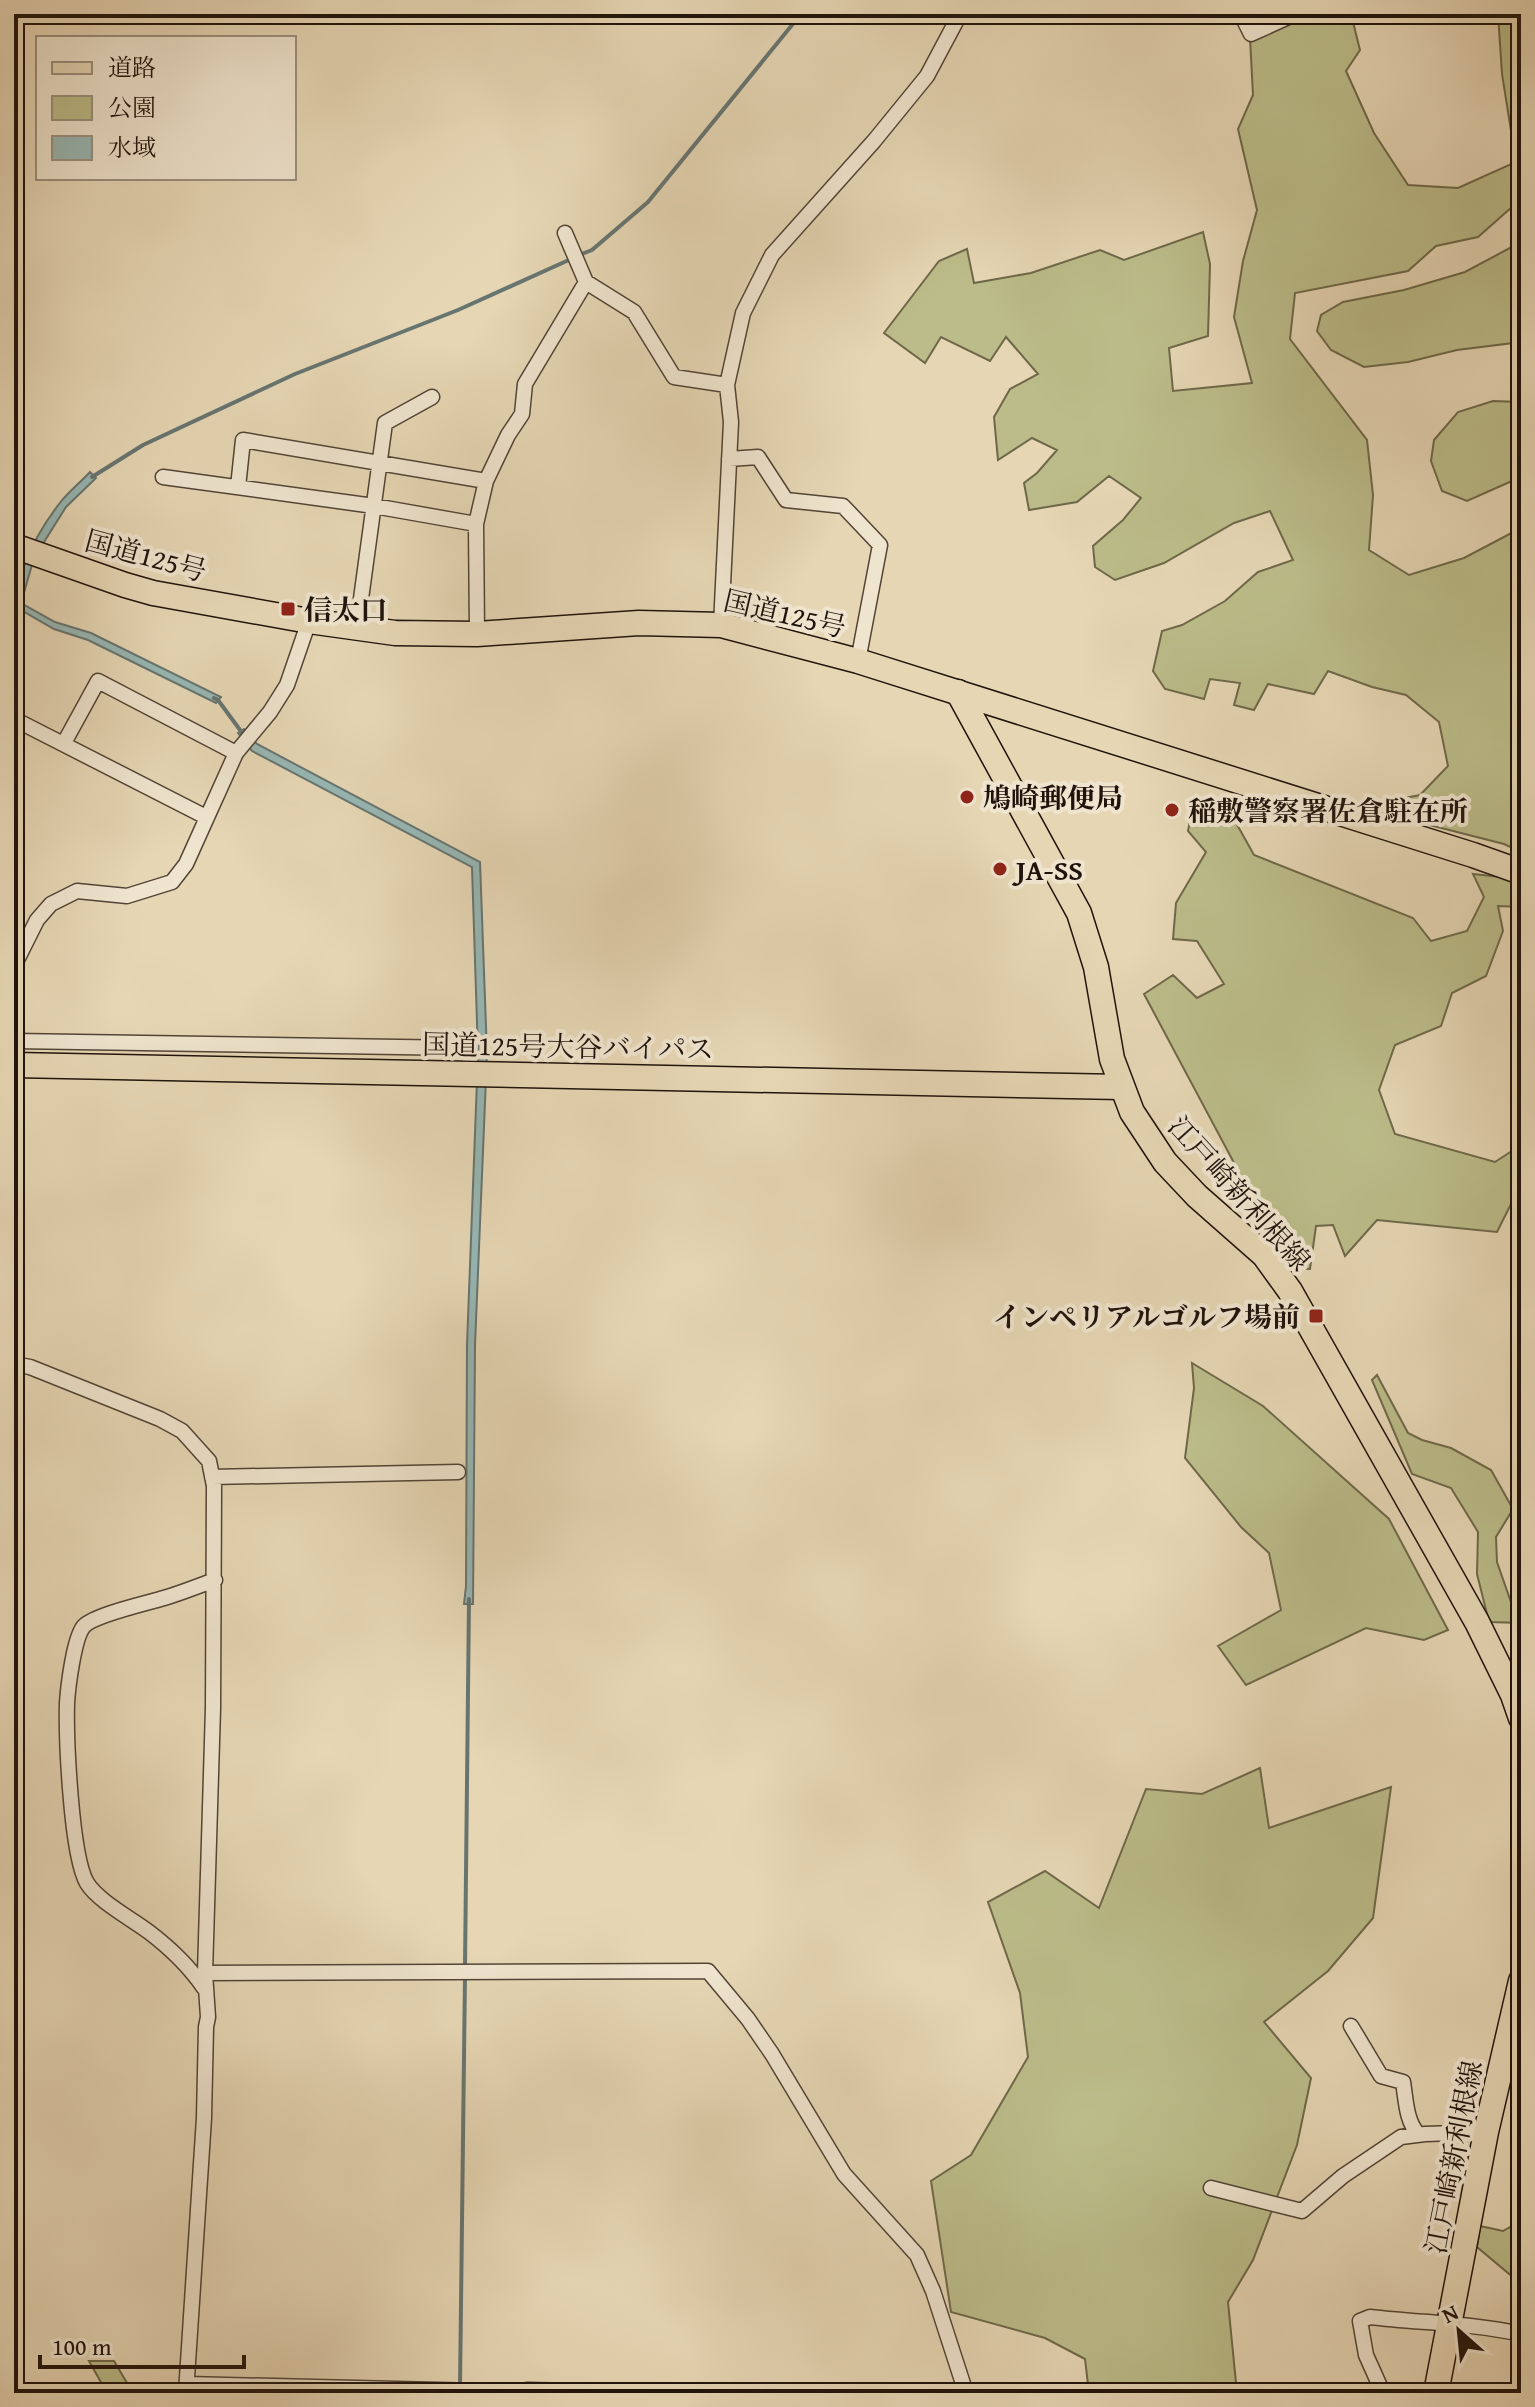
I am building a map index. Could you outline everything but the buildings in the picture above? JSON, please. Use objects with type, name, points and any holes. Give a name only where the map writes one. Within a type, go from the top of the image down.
[{"type":"main road","name":"国道125号","points":[[19,547],[153,593],[357,628],[425,635],[639,623],[721,625],[858,661],[1521,872]]},
{"type":"main road","name":"江戸崎新利根線","points":[[958,692],[1079,913],[1096,967],[1112,1059],[1132,1112],[1165,1162],[1197,1196],[1264,1255],[1290,1291],[1477,1622],[1521,1718]]},
{"type":"main road","name":"国道125号大谷バイパス","points":[[14,1065],[1121,1087]]},
{"type":"main road","name":"江戸崎新利根線","points":[[1436,2393],[1486,2132],[1521,1981]]},
{"type":"street","points":[[721,625],[731,422],[727,385],[743,313],[772,255],[874,141],[927,76],[960,14]]},
{"type":"street","points":[[1241,14],[1251,34],[1295,14]]},
{"type":"street","points":[[565,233],[586,282],[634,312],[674,377],[727,385]]},
{"type":"street","points":[[477,634],[476,524],[486,481],[522,414],[525,384],[586,282]]},
{"type":"street","points":[[357,628],[385,423],[432,397]]},
{"type":"street","points":[[238,487],[243,440],[486,481]]},
{"type":"street","points":[[729,459],[758,457],[786,500],[843,506],[880,545],[858,661]]},
{"type":"street","points":[[163,477],[374,506],[476,524]]},
{"type":"street","points":[[14,966],[37,920],[51,904],[64,897],[77,891],[127,896],[172,882],[186,864],[236,753],[270,712],[287,685],[309,621]]},
{"type":"street","points":[[64,743],[98,681],[236,753]]},
{"type":"street","points":[[14,719],[206,817]]},
{"type":"street","points":[[14,1041],[463,1048]]},
{"type":"street","points":[[14,1364],[30,1367],[160,1419],[182,1431],[209,1461],[214,1486],[215,1580],[205,1980],[208,2017],[186,2388],[669,2393]]},
{"type":"street","points":[[212,1477],[458,1472]]},
{"type":"street","points":[[215,1580],[119,1610],[84,1625],[77,1639],[67,1701],[71,1790],[79,1862],[88,1885],[205,1980],[708,1971],[772,2054],[844,2174],[917,2255],[933,2291],[966,2393]]},
{"type":"street","points":[[1351,2026],[1381,2076],[1403,2082],[1409,2116],[1419,2135]]},
{"type":"street","points":[[1211,2188],[1302,2211],[1343,2176],[1401,2137],[1486,2132]]},
{"type":"street","points":[[1383,2393],[1366,2355],[1360,2321],[1370,2317],[1451,2323],[1492,2327],[1521,2334]]},
{"type":"green space","points":[[1295,14],[1351,14],[1360,50],[1346,71],[1374,133],[1408,185],[1458,188],[1516,162],[1502,74],[1498,14],[1521,14],[1521,199],[1478,237],[1436,246],[1408,271],[1295,293],[1290,339],[1367,440],[1373,495],[1369,550],[1409,575],[1464,558],[1521,528],[1521,852],[1504,844],[1398,817],[1399,799],[1420,795],[1448,766],[1439,722],[1406,695],[1328,671],[1314,694],[1268,684],[1254,710],[1234,705],[1240,683],[1210,679],[1204,699],[1165,689],[1153,671],[1162,631],[1182,625],[1225,601],[1258,572],[1293,560],[1270,511],[1234,523],[1164,563],[1115,580],[1095,567],[1093,546],[1123,520],[1141,498],[1109,476],[1077,502],[1029,510],[1024,483],[1057,450],[1032,438],[998,460],[994,417],[1010,389],[1038,374],[1006,337],[990,361],[941,337],[925,363],[884,333],[939,261],[967,249],[974,283],[1031,273],[1100,250],[1124,260],[1203,232],[1210,264],[1208,336],[1169,348],[1173,391],[1252,383],[1234,317],[1243,261],[1257,210],[1238,129],[1253,95],[1250,38]]},
{"type":"green space","points":[[1521,242],[1521,342],[1364,367],[1331,350],[1317,331],[1321,315],[1343,302],[1404,290],[1465,272]]},
{"type":"green space","points":[[1493,401],[1521,402],[1521,477],[1467,501],[1442,491],[1431,461],[1434,440],[1458,412]]},
{"type":"green space","points":[[1193,806],[1231,814],[1254,855],[1413,918],[1431,941],[1467,931],[1484,897],[1473,874],[1510,878],[1521,883],[1521,907],[1498,906],[1503,931],[1486,976],[1452,993],[1441,1026],[1395,1045],[1379,1090],[1395,1134],[1495,1162],[1521,1145],[1521,1187],[1497,1232],[1377,1220],[1345,1256],[1333,1225],[1316,1226],[1310,1269],[1290,1268],[1144,994],[1173,975],[1197,998],[1224,984],[1197,941],[1173,939],[1176,903],[1206,852],[1188,831]]},
{"type":"green space","points":[[1192,1363],[1263,1406],[1389,1519],[1448,1630],[1424,1640],[1366,1628],[1246,1685],[1218,1646],[1281,1610],[1269,1553],[1241,1527],[1185,1458],[1194,1388]]},
{"type":"green space","points":[[1377,1375],[1408,1433],[1451,1448],[1491,1470],[1513,1509],[1496,1537],[1497,1562],[1511,1602],[1521,1602],[1521,1623],[1489,1622],[1477,1574],[1478,1532],[1451,1488],[1412,1474],[1372,1380]]},
{"type":"green space","points":[[1260,1768],[1269,1828],[1391,1787],[1373,1918],[1328,1971],[1264,2022],[1311,2078],[1297,2145],[1253,2260],[1228,2302],[1237,2393],[1089,2393],[1085,2359],[1045,2338],[951,2312],[931,2181],[971,2155],[1028,2057],[1020,1993],[988,1902],[1045,1871],[1099,1908],[1146,1789],[1202,1794]]},
{"type":"green space","points":[[1521,2221],[1521,2275],[1514,2278],[1477,2247],[1480,2226],[1503,2231]]},
{"type":"green space","points":[[89,2361],[114,2361],[133,2393],[107,2393]]},
{"type":"water","points":[[90,472],[96,478],[66,507],[34,558],[21,603],[55,622],[91,633],[221,697],[216,703],[88,640],[54,629],[19,609],[14,621],[17,589],[33,545],[66,495]]},
{"type":"water","points":[[244,729],[257,744],[480,862],[487,1054],[475,1345],[473,1604],[464,1604],[467,1345],[478,1054],[472,867],[252,751],[238,733]]},
{"type":"waterway","points":[[579,255],[592,250],[648,202],[801,14]]},
{"type":"waterway","points":[[92,477],[143,445],[295,374],[458,310],[571,259]]},
{"type":"waterway","points":[[214,698],[243,734]]},
{"type":"waterway","points":[[465,1967],[469,1599]]},
{"type":"waterway","points":[[460,2387],[465,1975]]},
{"type":"place","name":"信太口","points":[[288,609]]},
{"type":"place","name":"鳩崎郵便局","points":[[967,797]]},
{"type":"place","name":"稲敷警察署佐倉駐在所","points":[[1172,810]]},
{"type":"place","name":"JA-SS","points":[[1000,869]]},
{"type":"place","name":"インペリアルゴルフ場前","points":[[1316,1316]]}]
